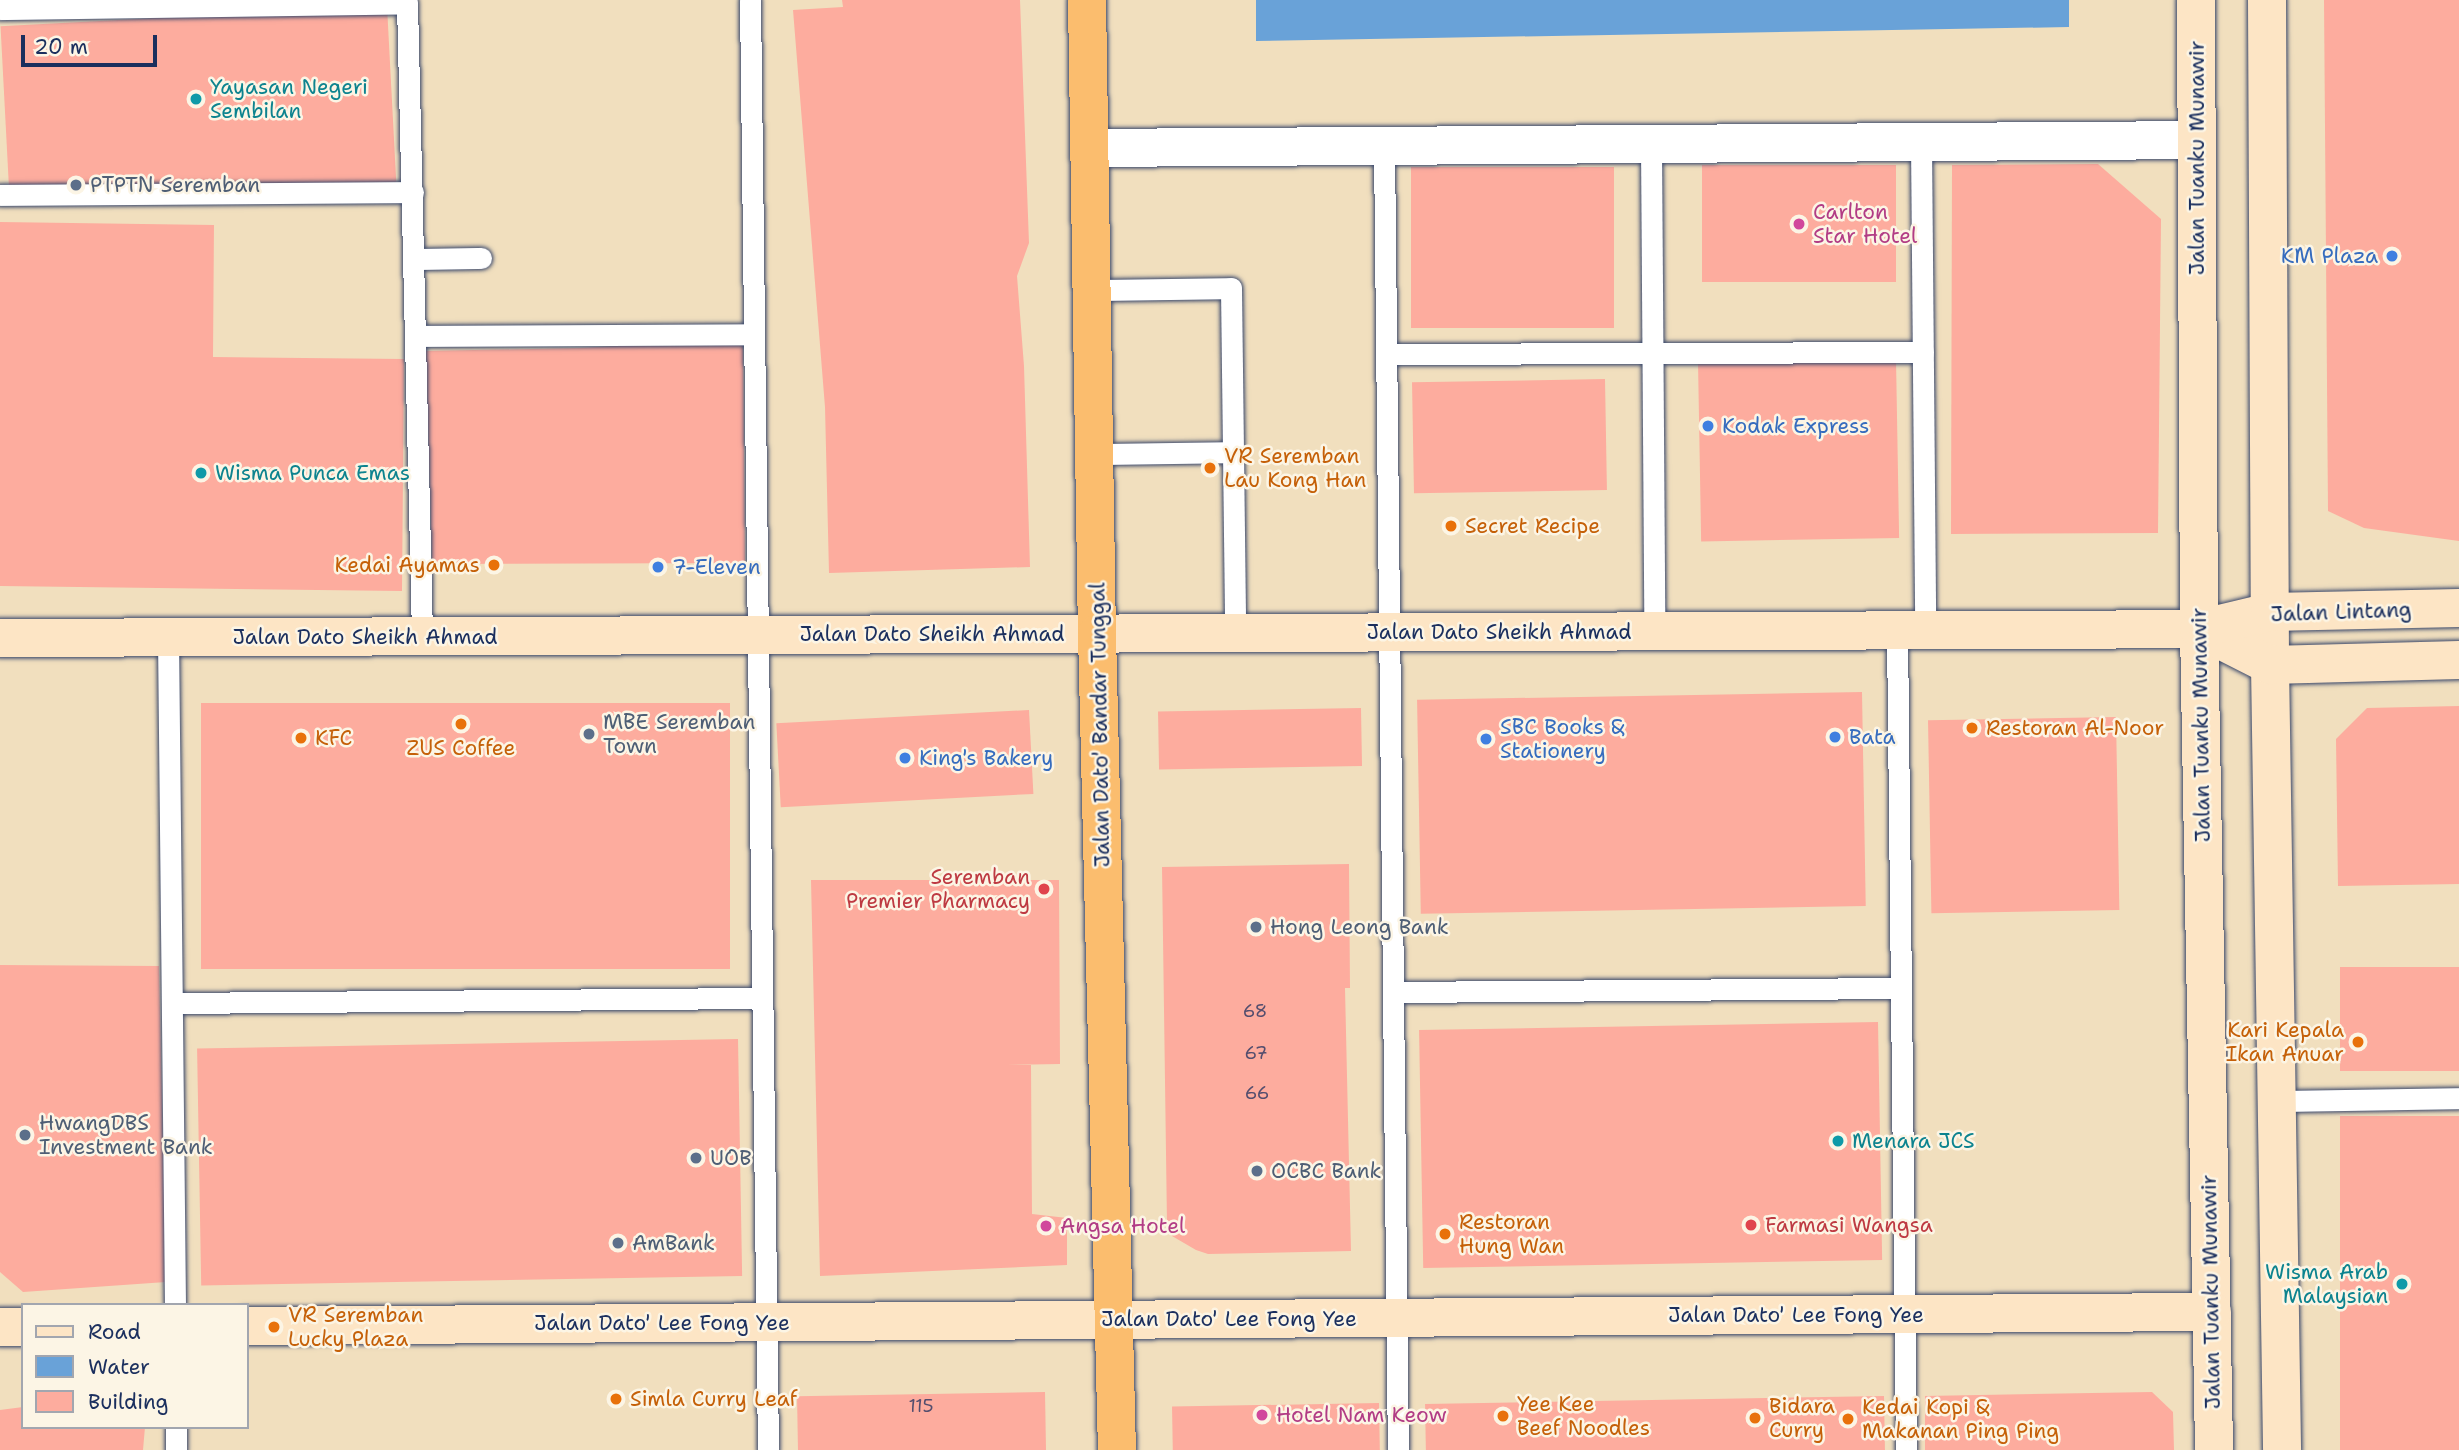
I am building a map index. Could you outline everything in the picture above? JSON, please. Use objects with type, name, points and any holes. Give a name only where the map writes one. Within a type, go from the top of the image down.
[{"type":"highway","name":"Jalan Dato' Bandar Tunggal","points":[[1087,0],[1097,634],[1117,1450]]},
{"type":"main road","name":"Jalan Tuanku Munawir","points":[[2196,0],[2199,629],[2214,1450]]},
{"type":"main road","points":[[2267,0],[2270,665],[2282,1450]]},
{"type":"main road","name":"Jalan Lintang","points":[[2199,629],[2270,612],[2459,608]]},
{"type":"main road","points":[[2199,629],[2270,665],[2459,660]]},
{"type":"main road","name":"Jalan Dato Sheikh Ahmad","points":[[0,638],[2199,629]]},
{"type":"main road","name":"Jalan Dato' Lee Fong Yee","points":[[248,1326],[2212,1312]]},
{"type":"main road","points":[[0,1328],[21,1327]]},
{"type":"street","points":[[1089,148],[2197,140]]},
{"type":"lane","points":[[750,0],[768,1450]]},
{"type":"lane","points":[[0,9],[407,3],[422,636]]},
{"type":"lane","points":[[1906,1450],[1900,988],[1923,352],[1922,142]]},
{"type":"lane","points":[[1651,144],[1654,632]]},
{"type":"lane","points":[[1384,145],[1398,1450]]},
{"type":"lane","points":[[0,195],[413,192]]},
{"type":"lane","points":[[414,259],[481,258]]},
{"type":"lane","points":[[1092,290],[1231,288],[1235,633]]},
{"type":"lane","points":[[416,336],[754,334]]},
{"type":"lane","points":[[1386,354],[1923,352]]},
{"type":"lane","points":[[1095,454],[1234,452]]},
{"type":"lane","points":[[168,638],[175,1303]]},
{"type":"lane","points":[[1393,992],[1900,988]]},
{"type":"lane","points":[[172,1003],[761,998]]},
{"type":"lane","points":[[2277,1101],[2459,1098]]},
{"type":"lane","points":[[176,1429],[176,1450]]},
{"type":"water","points":[[1256,0],[2069,0],[2069,27],[1256,41]]},
{"type":"building","points":[[842,0],[1020,0],[1029,243],[1017,276],[1024,366],[1030,567],[829,573],[825,407],[793,10],[843,7]]},
{"type":"building","name":"KM Plaza","points":[[2324,0],[2459,0],[2459,541],[2364,528],[2328,511]]},
{"type":"building","name":"Yayasan Negeri Sembilan","points":[[387,6],[396,182],[10,202],[1,26]]},
{"type":"building","points":[[2098,164],[2161,219],[2158,533],[1951,534],[1952,165]]},
{"type":"building","name":"Carlton Star Hotel","points":[[1702,165],[1896,165],[1896,282],[1702,282]]},
{"type":"building","points":[[1411,167],[1614,167],[1614,328],[1411,328]]},
{"type":"building","name":"Wisma Punca Emas","points":[[0,222],[214,225],[213,357],[404,359],[402,591],[0,586]]},
{"type":"building","points":[[743,339],[745,563],[432,564],[426,351],[579,348]]},
{"type":"building","points":[[1896,359],[1899,538],[1701,541],[1698,362]]},
{"type":"building","points":[[1605,379],[1607,490],[1414,493],[1412,382]]},
{"type":"building","points":[[1862,692],[1866,906],[1421,914],[1417,700]]},
{"type":"building","points":[[201,703],[730,703],[730,969],[201,969]]},
{"type":"building","points":[[2459,706],[2459,884],[2338,886],[2336,739],[2367,708]]},
{"type":"building","points":[[1361,708],[1362,766],[1159,770],[1158,712]]},
{"type":"building","name":"King's Bakery","points":[[1029,710],[1033,794],[781,807],[776,723]]},
{"type":"building","points":[[2116,717],[2119,910],[1931,913],[1928,720]]},
{"type":"building","points":[[1349,864],[1350,988],[1345,988],[1351,1251],[1208,1254],[1196,1250],[1172,1236],[1167,1224],[1162,867]]},
{"type":"building","points":[[811,880],[1059,880],[1060,1064],[1007,1065],[1031,1065],[1032,1214],[1067,1218],[1067,1265],[820,1276]]},
{"type":"building","points":[[0,965],[159,966],[166,1282],[23,1292],[0,1272]]},
{"type":"building","points":[[2340,967],[2459,967],[2459,1071],[2340,1071]]},
{"type":"building","points":[[1878,1022],[1882,1260],[1423,1268],[1419,1030]]},
{"type":"building","points":[[738,1039],[742,1276],[201,1285],[197,1048]]},
{"type":"building","name":"Wisma Arab Malaysian","points":[[2340,1116],[2459,1116],[2459,1450],[2340,1450]]},
{"type":"building","points":[[1045,1392],[1046,1450],[798,1450],[797,1396]]},
{"type":"building","points":[[2152,1392],[2173,1412],[2174,1450],[1925,1450],[1925,1396]]},
{"type":"building","points":[[1884,1396],[1885,1450],[1426,1450],[1425,1404]]},
{"type":"building","points":[[1379,1403],[1380,1450],[1173,1450],[1172,1407]]},
{"type":"building","points":[[21,1407],[21,1429],[145,1429],[143,1450],[0,1450],[0,1410]]},
{"type":"place","name":"Yayasan Negeri Sembilan","points":[[196,99]]},
{"type":"place","name":"PTPTN Seremban","points":[[76,185]]},
{"type":"place","name":"Carlton Star Hotel","points":[[1799,224]]},
{"type":"place","name":"KM Plaza","points":[[2392,256]]},
{"type":"place","name":"Kodak Express","points":[[1708,426]]},
{"type":"place","name":"VR Seremban Lau Kong Han","points":[[1210,468]]},
{"type":"place","name":"Wisma Punca Emas","points":[[201,473]]},
{"type":"place","name":"Secret Recipe","points":[[1451,526]]},
{"type":"place","name":"Kedai Ayamas","points":[[494,565]]},
{"type":"place","name":"7-Eleven","points":[[658,567]]},
{"type":"place","name":"ZUS Coffee","points":[[461,724]]},
{"type":"place","name":"Restoran Al-Noor","points":[[1972,728]]},
{"type":"place","name":"MBE Seremban Town","points":[[589,734]]},
{"type":"place","name":"Bata","points":[[1835,737]]},
{"type":"place","name":"KFC","points":[[301,738]]},
{"type":"place","name":"SBC Books & Stationery","points":[[1486,739]]},
{"type":"place","name":"King's Bakery","points":[[905,758]]},
{"type":"place","name":"Seremban Premier Pharmacy","points":[[1044,889]]},
{"type":"place","name":"Hong Leong Bank","points":[[1256,927]]},
{"type":"place","name":"Kari Kepala Ikan Anuar","points":[[2358,1042]]},
{"type":"place","name":"HwangDBS Investment Bank","points":[[25,1135]]},
{"type":"place","name":"Menara JCS","points":[[1838,1141]]},
{"type":"place","name":"UOB","points":[[696,1158]]},
{"type":"place","name":"OCBC Bank","points":[[1257,1171]]},
{"type":"place","name":"Farmasi Wangsa","points":[[1751,1225]]},
{"type":"place","name":"Angsa Hotel","points":[[1046,1226]]},
{"type":"place","name":"Restoran Hung Wan","points":[[1445,1234]]},
{"type":"place","name":"AmBank","points":[[618,1243]]},
{"type":"place","name":"Wisma Arab Malaysian","points":[[2402,1284]]},
{"type":"place","name":"VR Seremban Lucky Plaza","points":[[274,1327]]},
{"type":"place","name":"Simla Curry Leaf","points":[[616,1399]]},
{"type":"place","name":"Hotel Nam Keow","points":[[1262,1415]]},
{"type":"place","name":"Yee Kee Beef Noodles","points":[[1503,1416]]},
{"type":"place","name":"Bidara Curry","points":[[1755,1418]]},
{"type":"place","name":"Kedai Kopi & Makanan Ping Ping","points":[[1848,1419]]}]
